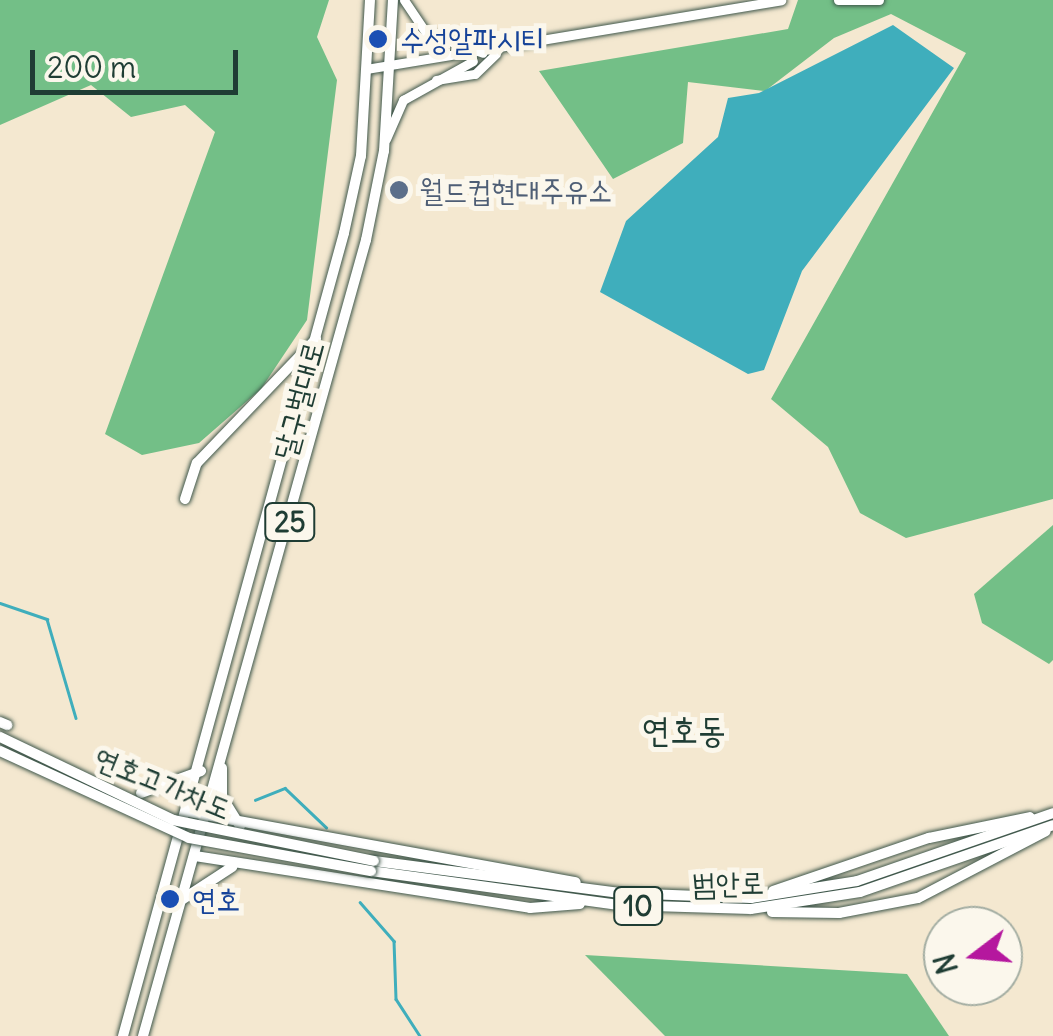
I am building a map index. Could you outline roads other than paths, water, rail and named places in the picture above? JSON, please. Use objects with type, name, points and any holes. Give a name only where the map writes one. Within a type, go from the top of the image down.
[{"type":"main road","name":"달구벌대로","points":[[123,1036],[190,812],[361,156],[370,0]]},
{"type":"main road","name":"달구벌대로","points":[[142,1036],[222,768],[384,142],[393,0]]},
{"type":"main road","points":[[404,0],[436,40],[494,54]]},
{"type":"main road","points":[[366,69],[390,71],[494,54],[781,0]]},
{"type":"main road","points":[[838,0],[879,0]]},
{"type":"main road","points":[[384,142],[403,100],[423,82],[494,54]]},
{"type":"main road","points":[[185,500],[197,463],[316,338]]},
{"type":"main road","name":"연호고가차도","points":[[0,738],[182,824],[373,866]]},
{"type":"main road","name":"연호고가차도","points":[[0,750],[189,838],[373,866]]},
{"type":"main road","points":[[222,768],[222,797],[241,826]]},
{"type":"main road","points":[[141,793],[201,771]]},
{"type":"main road","points":[[190,812],[241,826],[534,870],[605,897]]},
{"type":"main road","points":[[751,904],[928,838],[1051,820]]},
{"type":"main road","points":[[751,904],[839,913],[918,898],[1051,820]]},
{"type":"main road","name":"범안로","points":[[373,866],[605,897],[751,904],[902,874],[1051,820]]},
{"type":"main road","points":[[195,856],[234,866],[530,908],[605,897]]},
{"type":"main road","points":[[183,900],[234,866]]},
{"type":"water","points":[[893,25],[954,68],[802,271],[764,370],[748,374],[600,292],[626,221],[718,137],[728,98],[759,93]]},
{"type":"waterway","points":[[0,603],[47,619],[76,718]]},
{"type":"waterway","points":[[255,800],[285,788],[326,827]]},
{"type":"waterway","points":[[360,902],[394,941],[396,999],[420,1036]]},
{"type":"place","name":"수성알파시티","points":[[378,39]]},
{"type":"place","name":"월드컵현대주유소","points":[[399,190]]},
{"type":"place","name":"연호","points":[[170,899]]},
{"type":"district","name":"연호동","points":[[684,729]]}]
